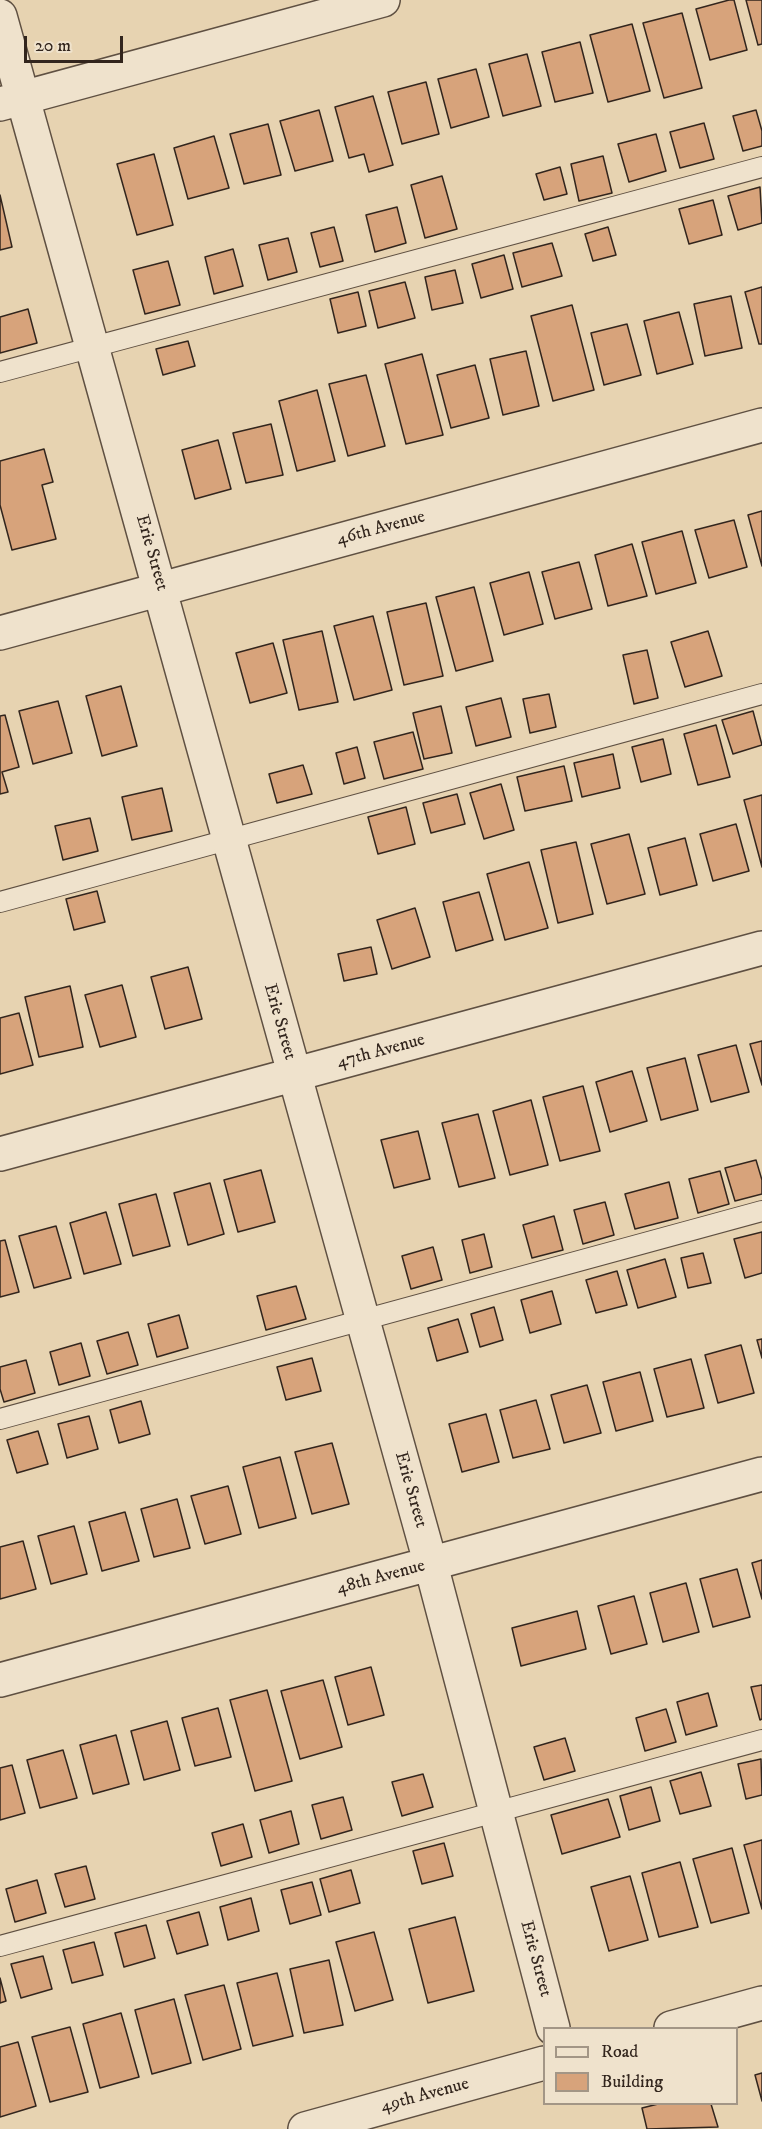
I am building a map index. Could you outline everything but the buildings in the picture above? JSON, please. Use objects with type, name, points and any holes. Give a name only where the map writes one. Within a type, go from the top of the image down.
[{"type":"street","points":[[11,101],[383,0]]},
{"type":"street","name":"Erie Street","points":[[0,16],[11,101],[92,347],[161,589],[431,1565],[553,2027]]},
{"type":"street","name":"46th Avenue","points":[[0,633],[762,425]]},
{"type":"street","name":"47th Avenue","points":[[0,1154],[762,948]]},
{"type":"street","name":"48th Avenue","points":[[0,1680],[762,1474]]},
{"type":"street","points":[[675,2027],[762,2003]]},
{"type":"street","name":"49th Avenue","points":[[305,2129],[543,2063]]},
{"type":"lane","points":[[0,372],[762,167]]},
{"type":"lane","points":[[0,902],[762,694]]},
{"type":"lane","points":[[0,1419],[762,1211]]},
{"type":"lane","points":[[0,1946],[762,1740]]}]
